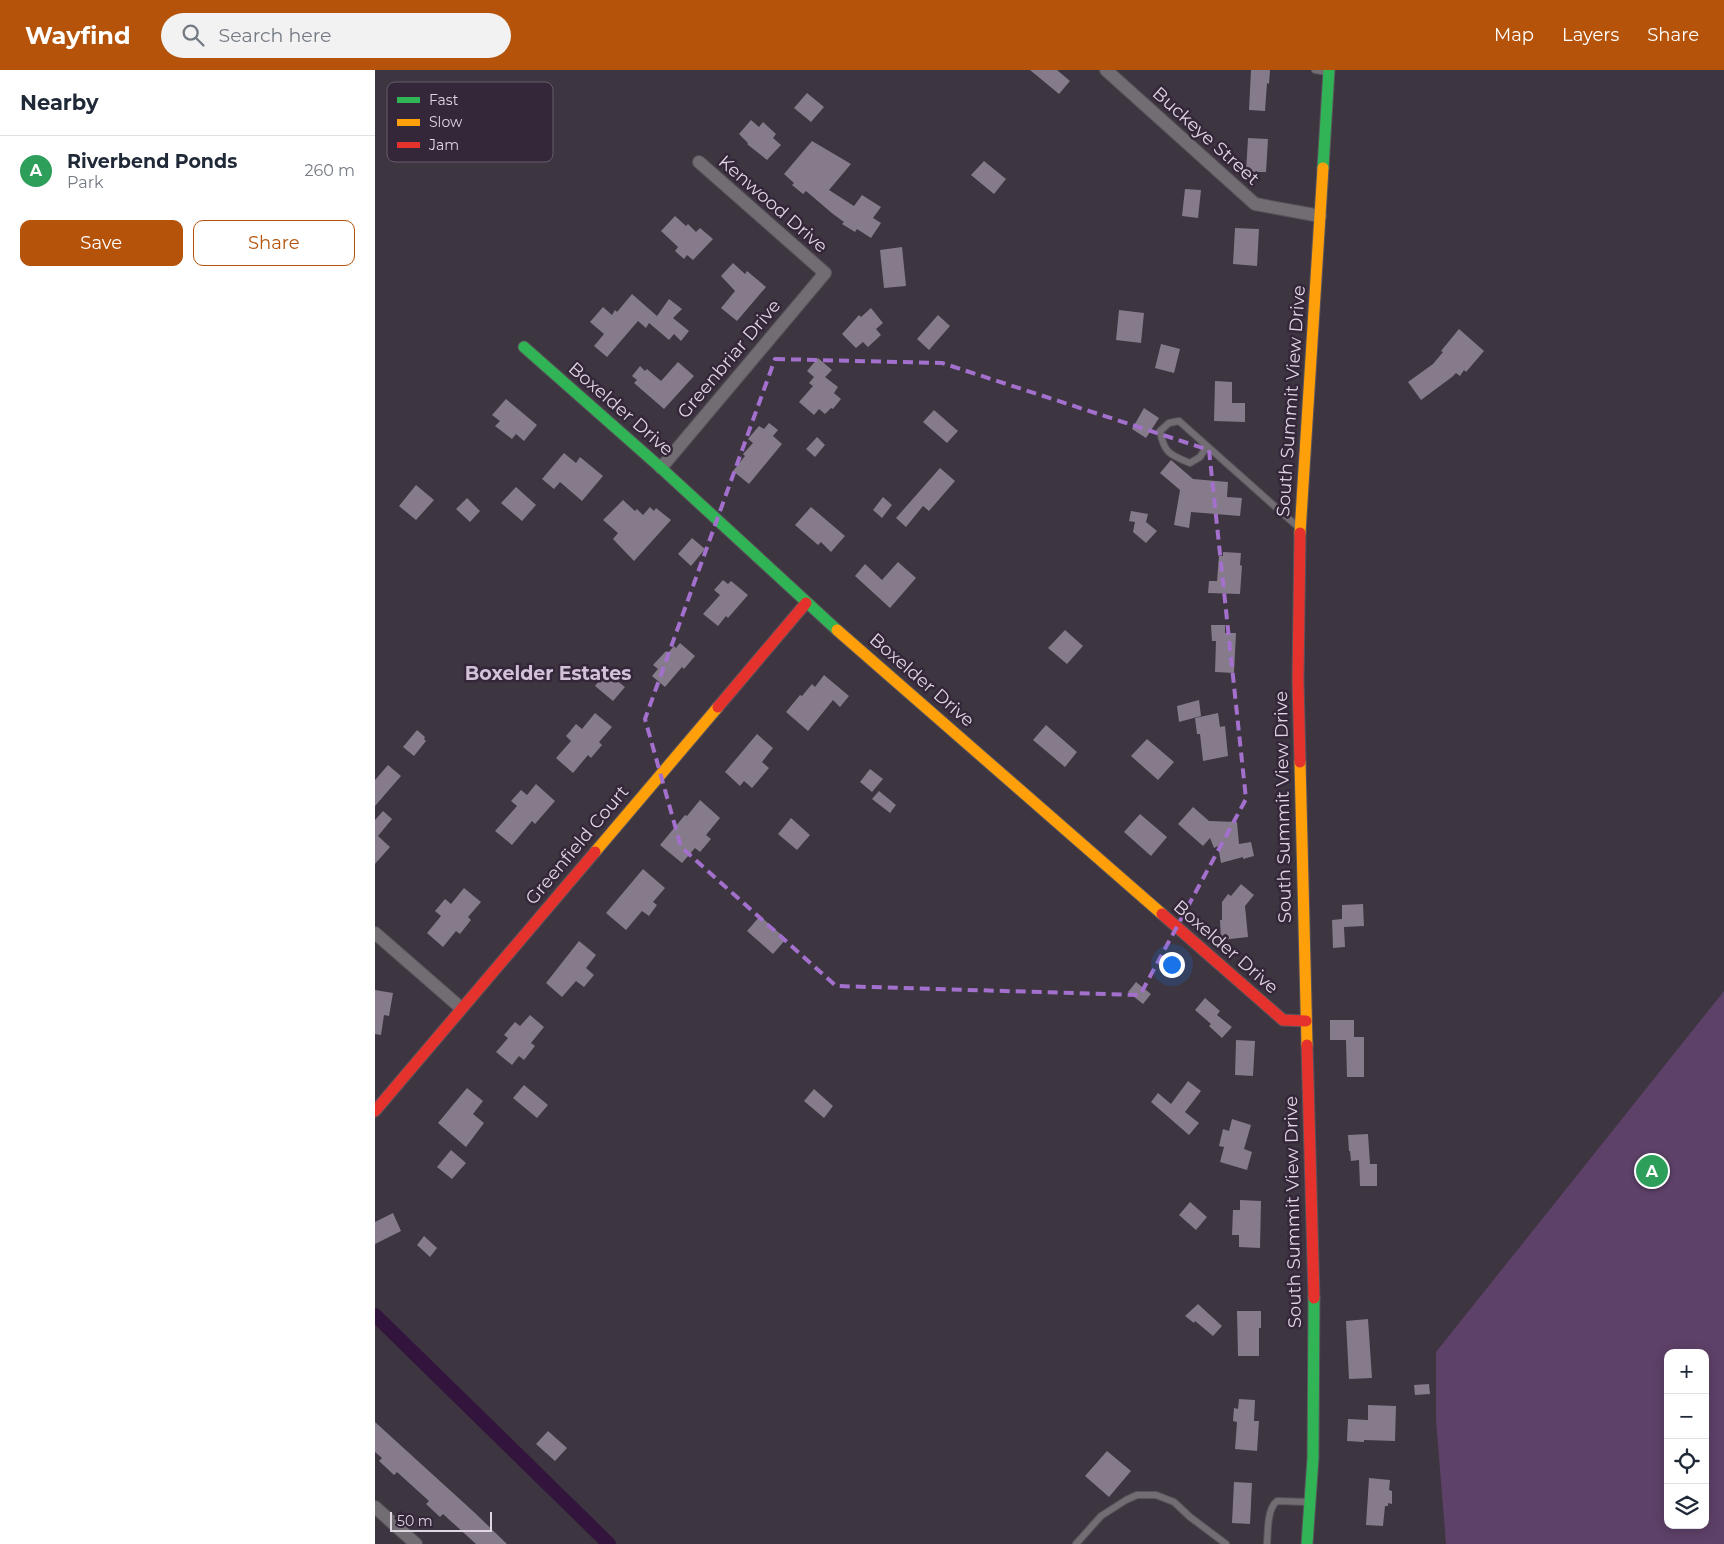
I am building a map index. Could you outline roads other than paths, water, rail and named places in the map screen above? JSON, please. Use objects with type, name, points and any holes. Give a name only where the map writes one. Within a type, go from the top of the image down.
[{"type":"street","name":"Buckeye Street","points":[[1106,70],[1255,204],[1320,216]]},
{"type":"street","name":"South Summit View Drive","points":[[1307,1544],[1313,1458],[1314,1299],[1298,680],[1299,556],[1329,71]]},
{"type":"street","name":"Kenwood Drive","points":[[699,162],[825,273]]},
{"type":"street","name":"Greenbriar Drive","points":[[661,468],[825,273]]},
{"type":"street","name":"Boxelder Drive","points":[[524,347],[661,468],[806,602],[1283,1020],[1306,1020]]},
{"type":"street","name":"Greenfield Court","points":[[375,1111],[806,602]]},
{"type":"street","points":[[375,932],[461,1008]]},
{"type":"street","points":[[375,1507],[416,1544]]},
{"type":"lane","points":[[1315,70],[1329,71]]},
{"type":"lane","points":[[1207,446],[1200,457],[1190,463],[1169,452],[1162,444],[1160,431],[1169,423],[1179,421],[1207,446],[1301,530]]},
{"type":"lane","points":[[1076,1544],[1101,1516],[1125,1500],[1137,1496],[1156,1494],[1174,1502],[1190,1518],[1226,1544]]},
{"type":"lane","points":[[1267,1544],[1273,1504],[1277,1501],[1310,1502]]},
{"type":"waterway","points":[[375,1315],[609,1544]]},
{"type":"place","name":"Riverbend Ponds","points":[[1652,1171]]},
{"type":"district","name":"Boxelder Estates","points":[[548,673]]}]
